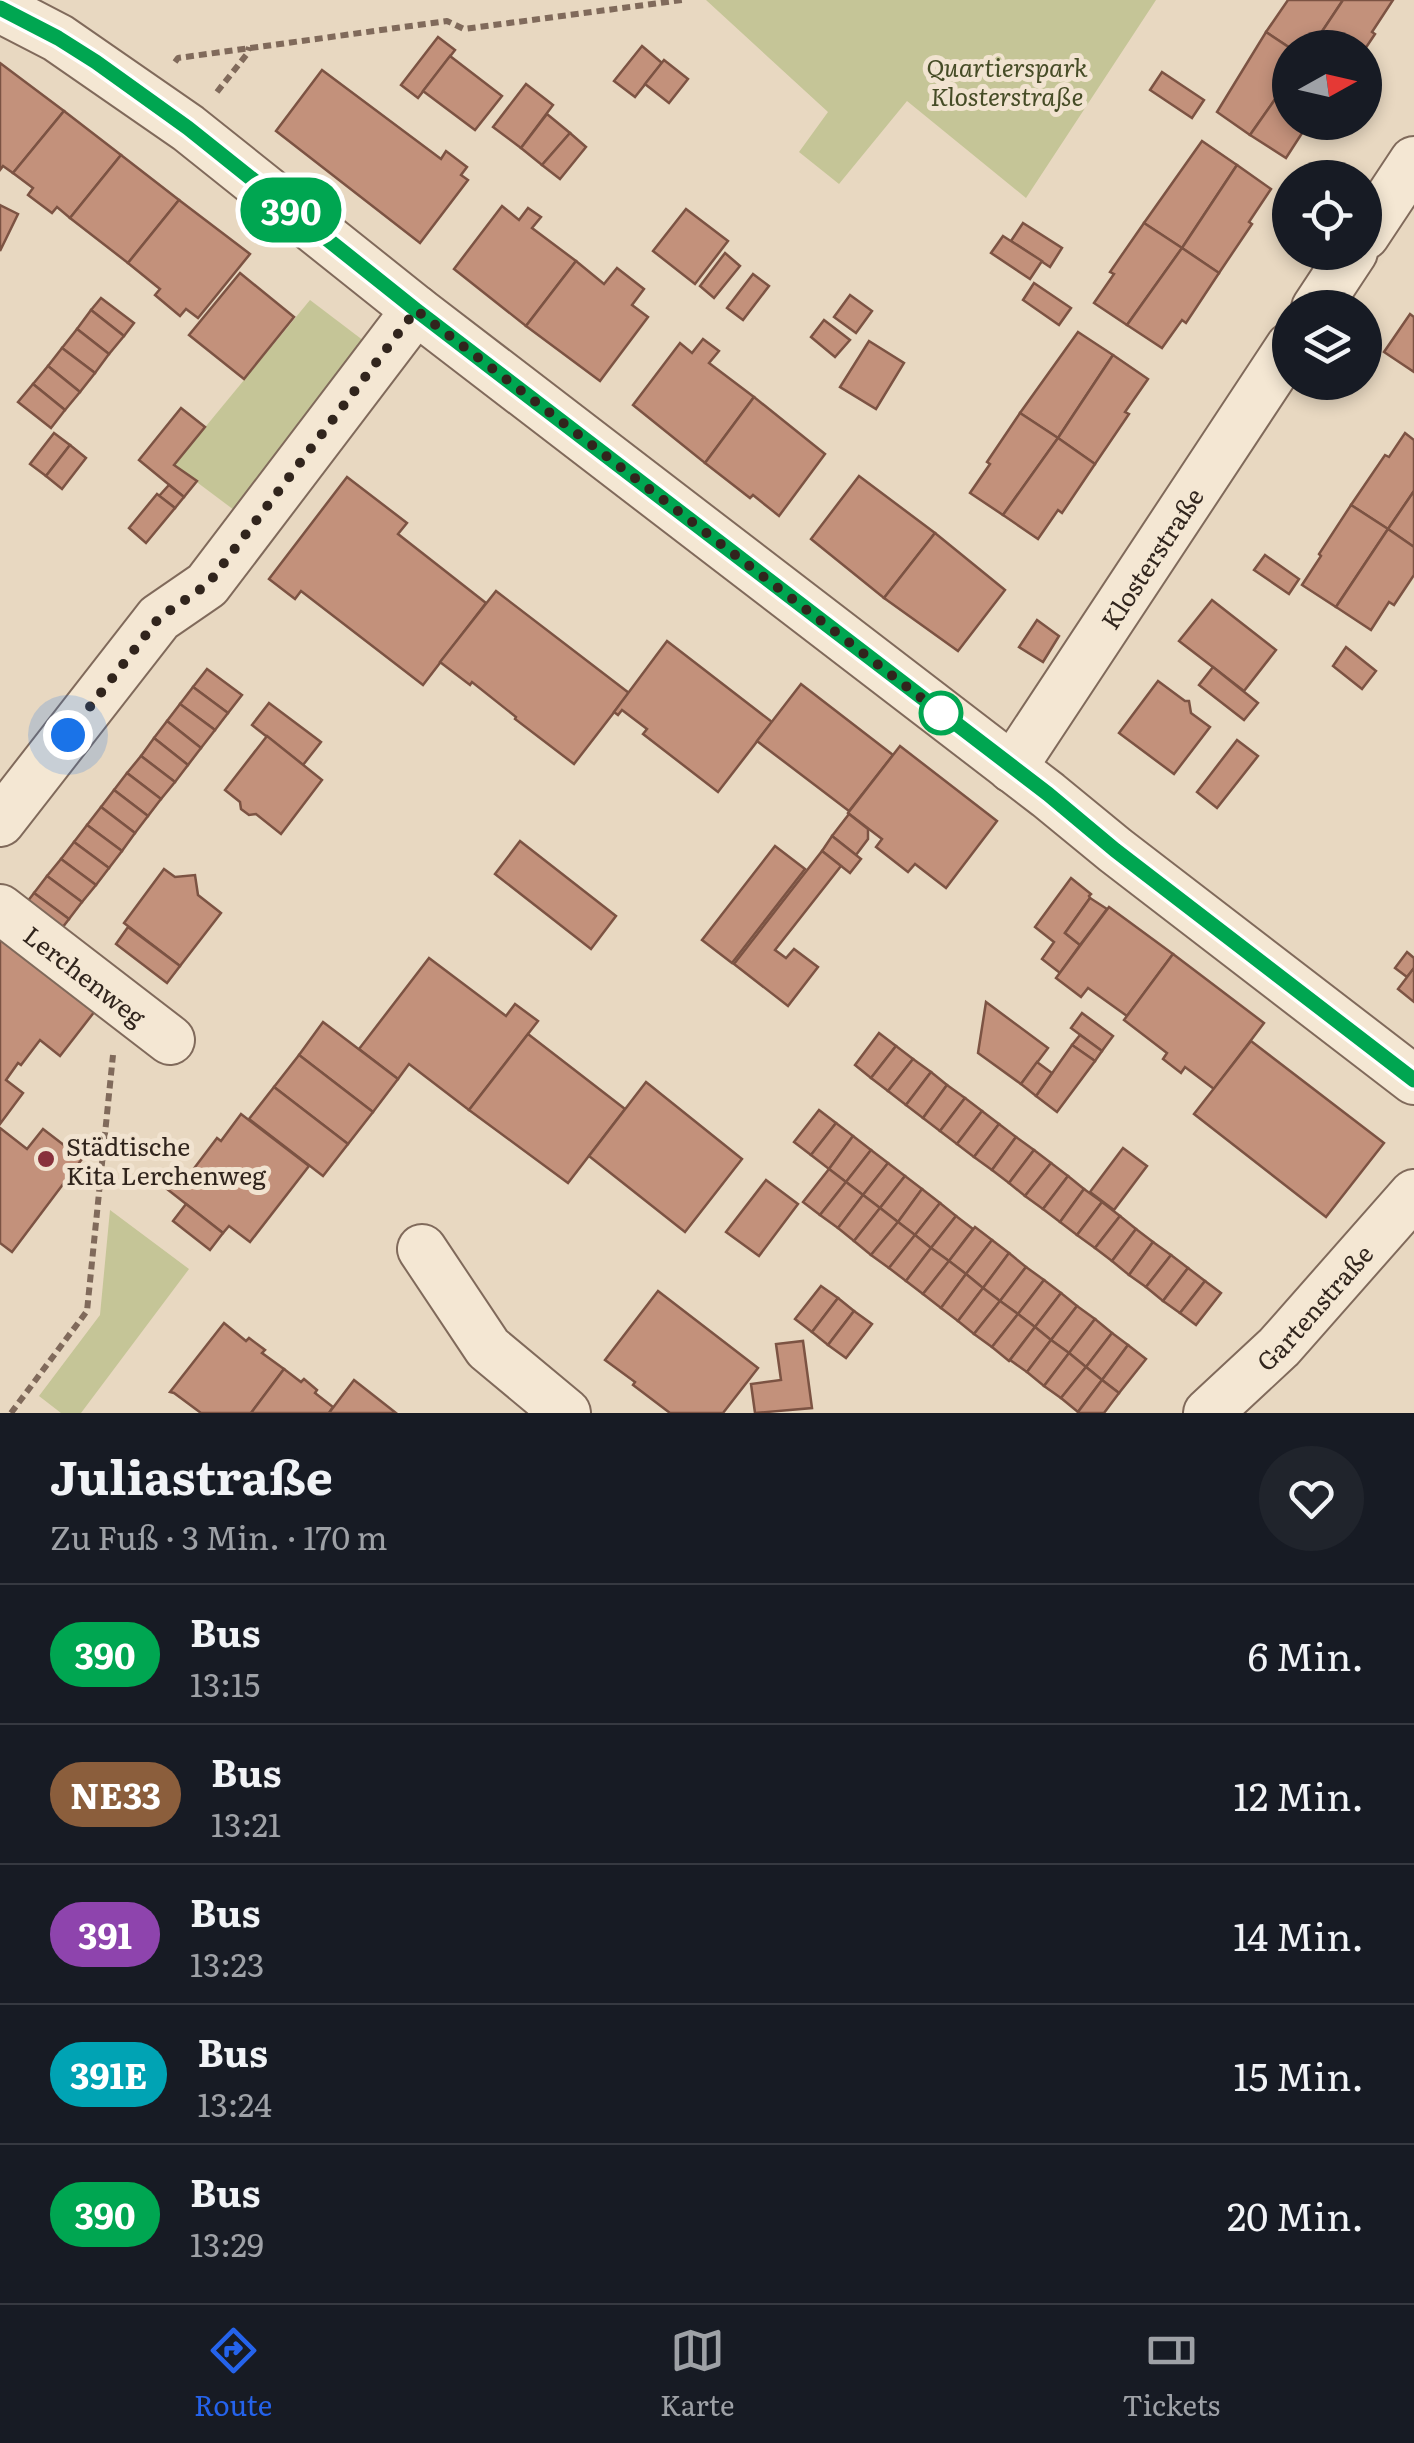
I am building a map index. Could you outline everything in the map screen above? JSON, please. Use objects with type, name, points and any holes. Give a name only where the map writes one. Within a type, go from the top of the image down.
[{"type":"street","points":[[0,8],[67,19],[144,96],[1414,1080]]},
{"type":"street","points":[[1382,209],[1414,161]]},
{"type":"street","points":[[0,822],[159,618],[208,584],[416,310]]},
{"type":"street","name":"Klosterstraße","points":[[1012,768],[1272,374]]},
{"type":"street","name":"Lerchenweg","points":[[0,910],[170,1040]]},
{"type":"street","name":"Gartenstraße","points":[[1208,1413],[1279,1348],[1414,1194]]},
{"type":"street","points":[[422,1249],[488,1348],[566,1413]]},
{"type":"path","points":[[144,96],[178,58],[447,20],[464,29],[682,0]]},
{"type":"path","points":[[11,1413],[86,1311],[116,1023],[124,1004]]},
{"type":"green space","name":"Quartierspark Klosterstraße","points":[[706,0],[1156,0],[1026,198],[907,101],[839,184],[799,152],[828,112]]},
{"type":"green space","points":[[310,300],[364,341],[234,510],[174,465]]},
{"type":"green space","points":[[110,1210],[189,1269],[81,1413],[61,1413],[39,1396],[100,1315]]},
{"type":"building","points":[[1288,0],[1343,0],[1323,30],[1272,30],[1272,36],[1266,32]]},
{"type":"building","points":[[1343,0],[1393,0],[1373,30],[1323,30]]},
{"type":"building","points":[[1266,32],[1272,36],[1272,104],[1250,135],[1217,112]]},
{"type":"building","points":[[438,37],[455,50],[418,98],[401,85]]},
{"type":"building","points":[[642,46],[662,63],[635,97],[614,81]]},
{"type":"building","points":[[450,56],[502,96],[475,130],[423,91]]},
{"type":"building","points":[[664,60],[688,79],[669,103],[645,84]]},
{"type":"building","points":[[0,63],[64,111],[13,173],[3,166],[0,170]]},
{"type":"building","points":[[322,70],[441,159],[446,151],[467,167],[461,175],[468,180],[420,243],[276,131]]},
{"type":"building","points":[[1162,72],[1204,100],[1192,118],[1150,90]]},
{"type":"building","points":[[526,84],[553,105],[521,148],[493,127]]},
{"type":"building","points":[[1272,104],[1272,140],[1298,140],[1286,158],[1250,135]]},
{"type":"building","points":[[64,111],[121,155],[70,218],[57,207],[52,213],[28,195],[33,188],[13,173]]},
{"type":"building","points":[[547,114],[570,133],[542,165],[521,148]]},
{"type":"building","points":[[570,133],[586,147],[560,179],[542,165]]},
{"type":"building","points":[[1202,141],[1237,165],[1182,248],[1144,223]]},
{"type":"building","points":[[121,155],[179,200],[128,263],[70,218]]},
{"type":"building","points":[[1237,165],[1271,189],[1219,273],[1182,248]]},
{"type":"building","points":[[179,200],[250,254],[198,318],[186,309],[180,316],[155,295],[160,289],[128,263]]},
{"type":"building","points":[[0,205],[18,214],[0,251]]},
{"type":"building","points":[[502,206],[519,220],[528,208],[541,217],[532,228],[576,261],[526,326],[454,269]]},
{"type":"building","points":[[686,209],[728,241],[695,284],[653,251]]},
{"type":"building","points":[[1023,223],[1062,248],[1050,267],[1011,241]]},
{"type":"building","points":[[1144,223],[1182,248],[1127,325],[1094,303]]},
{"type":"building","points":[[1003,236],[1042,261],[1030,279],[991,253]]},
{"type":"building","points":[[1182,248],[1219,273],[1186,323],[1182,320],[1162,348],[1127,325]]},
{"type":"building","points":[[725,253],[740,266],[714,298],[700,286]]},
{"type":"building","points":[[576,261],[604,284],[617,268],[644,289],[632,305],[648,317],[600,381],[526,326]]},
{"type":"building","points":[[240,273],[294,317],[244,379],[189,335]]},
{"type":"building","points":[[753,274],[769,286],[743,320],[727,308]]},
{"type":"building","points":[[1034,283],[1071,308],[1059,325],[1023,300]]},
{"type":"building","points":[[850,295],[872,311],[856,333],[834,317]]},
{"type":"building","points":[[101,298],[134,323],[124,336],[91,310]]},
{"type":"building","points":[[91,310],[124,336],[109,354],[77,329]]},
{"type":"building","points":[[1410,314],[1414,317],[1414,372],[1384,352]]},
{"type":"building","points":[[824,320],[850,340],[835,357],[811,337]]},
{"type":"building","points":[[77,329],[109,354],[95,373],[62,348]]},
{"type":"building","points":[[1078,332],[1113,355],[1058,438],[1020,413]]},
{"type":"building","points":[[703,339],[719,351],[709,363],[754,397],[705,463],[633,405],[680,343],[692,353]]},
{"type":"building","points":[[869,341],[904,363],[876,409],[840,387]]},
{"type":"building","points":[[62,348],[95,373],[80,392],[48,366]]},
{"type":"building","points":[[1113,355],[1148,379],[1095,464],[1058,438]]},
{"type":"building","points":[[48,366],[80,392],[65,410],[33,384]]},
{"type":"building","points":[[33,384],[65,410],[51,428],[18,402]]},
{"type":"building","points":[[754,397],[825,454],[779,516],[705,463]]},
{"type":"building","points":[[181,408],[205,427],[174,465],[197,481],[184,497],[139,460]]},
{"type":"building","points":[[1020,413],[1058,438],[1003,515],[970,493]]},
{"type":"building","points":[[54,433],[70,445],[46,476],[30,464]]},
{"type":"building","points":[[1405,433],[1414,440],[1414,491],[1388,529],[1351,505]]},
{"type":"building","points":[[1058,438],[1095,464],[1062,513],[1058,510],[1038,539],[1003,515]]},
{"type":"building","points":[[70,445],[86,458],[62,489],[46,476]]},
{"type":"building","points":[[859,476],[935,533],[884,598],[811,539]]},
{"type":"building","points":[[347,477],[407,523],[398,534],[486,603],[423,685],[301,591],[295,599],[269,579]]},
{"type":"building","points":[[169,485],[184,497],[175,508],[159,496]]},
{"type":"building","points":[[1414,491],[1414,547],[1388,529]]},
{"type":"building","points":[[157,494],[175,508],[146,543],[129,528]]},
{"type":"building","points":[[1351,505],[1388,529],[1336,607],[1302,585]]},
{"type":"building","points":[[1388,529],[1414,547],[1414,575],[1394,605],[1389,602],[1371,630],[1336,607]]},
{"type":"building","points":[[935,533],[1005,590],[958,651],[884,598]]},
{"type":"building","points":[[1265,555],[1299,579],[1289,594],[1254,570]]},
{"type":"building","points":[[496,591],[629,693],[574,764],[472,682],[470,685],[440,662]]},
{"type":"building","points":[[1212,600],[1276,650],[1244,691],[1179,641]]},
{"type":"building","points":[[1037,620],[1059,636],[1043,662],[1019,647]]},
{"type":"building","points":[[667,641],[772,722],[718,792],[643,734],[647,729],[622,710],[618,715],[614,712]]},
{"type":"building","points":[[1346,647],[1376,671],[1362,689],[1333,666]]},
{"type":"building","points":[[1213,667],[1258,703],[1244,720],[1199,685]]},
{"type":"building","points":[[207,669],[242,695],[228,713],[193,687]]},
{"type":"building","points":[[1158,681],[1189,701],[1191,713],[1210,727],[1174,774],[1119,733]]},
{"type":"building","points":[[801,684],[893,755],[849,811],[757,741]]},
{"type":"building","points":[[193,687],[228,713],[215,730],[180,704]]},
{"type":"building","points":[[269,703],[321,742],[303,765],[252,725]]},
{"type":"building","points":[[180,704],[215,730],[201,748],[167,721]]},
{"type":"building","points":[[167,721],[201,748],[188,765],[154,738]]},
{"type":"building","points":[[267,736],[322,780],[281,834],[256,814],[249,815],[241,809],[240,802],[225,790]]},
{"type":"building","points":[[154,738],[188,765],[175,782],[141,756]]},
{"type":"building","points":[[1237,740],[1258,756],[1217,808],[1197,792]]},
{"type":"building","points":[[900,746],[997,821],[946,888],[915,864],[908,872],[876,847],[882,839],[848,813]]},
{"type":"building","points":[[141,756],[175,782],[161,799],[127,773]]},
{"type":"building","points":[[127,773],[161,799],[148,816],[114,790]]},
{"type":"building","points":[[114,790],[148,816],[135,833],[101,807]]},
{"type":"building","points":[[101,807],[135,833],[122,851],[87,825]]},
{"type":"building","points":[[849,814],[868,829],[868,839],[856,855],[832,836]]},
{"type":"building","points":[[87,825],[122,851],[109,868],[74,842]]},
{"type":"building","points":[[832,836],[861,859],[850,873],[822,851]]},
{"type":"building","points":[[520,841],[616,916],[591,949],[495,874]]},
{"type":"building","points":[[74,842],[109,868],[96,885],[61,859]]},
{"type":"building","points":[[775,846],[805,869],[732,963],[702,940]]},
{"type":"building","points":[[822,851],[841,866],[775,950],[786,958],[794,949],[818,967],[788,1006],[734,964]]},
{"type":"building","points":[[61,859],[96,885],[82,902],[47,876]]},
{"type":"building","points":[[164,869],[175,877],[195,875],[198,895],[221,913],[180,966],[124,923]]},
{"type":"building","points":[[47,876],[82,902],[69,919],[34,893]]},
{"type":"building","points":[[1071,878],[1091,894],[1065,933],[1080,945],[1060,973],[1042,959],[1054,942],[1035,927]]},
{"type":"building","points":[[34,893],[69,919],[56,936],[21,910]]},
{"type":"building","points":[[1090,898],[1107,909],[1080,945],[1065,933]]},
{"type":"building","points":[[1109,907],[1173,954],[1127,1016],[1088,988],[1081,997],[1056,978]]},
{"type":"building","points":[[128,927],[180,966],[167,983],[116,944]]},
{"type":"building","points":[[0,939],[95,1011],[60,1056],[40,1040],[21,1065],[18,1063],[6,1080],[23,1093],[0,1124]]},
{"type":"building","points":[[1407,952],[1414,958],[1414,968],[1407,977],[1395,968]]},
{"type":"building","points":[[1173,954],[1264,1023],[1214,1089],[1185,1067],[1181,1073],[1163,1059],[1167,1053],[1124,1020]]},
{"type":"building","points":[[429,958],[506,1016],[515,1004],[538,1021],[469,1110],[409,1064],[398,1079],[359,1049]]},
{"type":"building","points":[[1414,968],[1414,1002],[1398,989]]},
{"type":"building","points":[[986,1002],[1048,1048],[1021,1084],[978,1053]]},
{"type":"building","points":[[1082,1013],[1113,1036],[1102,1051],[1071,1028]]},
{"type":"building","points":[[323,1022],[398,1079],[373,1112],[299,1055]]},
{"type":"building","points":[[879,1033],[896,1046],[871,1078],[855,1065]]},
{"type":"building","points":[[528,1034],[625,1109],[568,1183],[469,1110]]},
{"type":"building","points":[[1080,1035],[1102,1051],[1095,1061],[1072,1045]]},
{"type":"building","points":[[1251,1041],[1384,1143],[1326,1217],[1194,1114]]},
{"type":"building","points":[[1072,1045],[1095,1061],[1057,1112],[1036,1096]]},
{"type":"building","points":[[896,1046],[913,1059],[888,1091],[871,1078]]},
{"type":"building","points":[[299,1055],[373,1112],[348,1144],[274,1087]]},
{"type":"building","points":[[913,1059],[931,1072],[906,1105],[888,1091]]},
{"type":"building","points":[[1037,1062],[1052,1073],[1036,1096],[1021,1084]]},
{"type":"building","points":[[931,1072],[947,1085],[923,1118],[906,1105]]},
{"type":"building","points":[[646,1082],[742,1159],[685,1232],[589,1156]]},
{"type":"building","points":[[947,1085],[965,1098],[940,1131],[923,1118]]},
{"type":"building","points":[[274,1087],[348,1144],[323,1176],[249,1119]]},
{"type":"building","points":[[965,1098],[982,1111],[957,1144],[940,1131]]},
{"type":"building","points":[[819,1110],[836,1123],[811,1155],[794,1142]]},
{"type":"building","points":[[982,1111],[999,1124],[974,1157],[957,1144]]},
{"type":"building","points":[[241,1114],[309,1166],[250,1242],[229,1226],[223,1233],[167,1189],[176,1177],[183,1183]]},
{"type":"building","points":[[836,1123],[853,1136],[829,1169],[811,1155]]},
{"type":"building","points":[[999,1124],[1016,1137],[992,1170],[974,1157]]},
{"type":"building","points":[[0,1128],[27,1149],[43,1129],[82,1159],[12,1252],[0,1243]]},
{"type":"building","points":[[853,1136],[871,1150],[846,1182],[829,1169]]},
{"type":"building","points":[[1016,1137],[1034,1150],[1009,1183],[992,1170]]},
{"type":"building","points":[[1123,1148],[1147,1166],[1114,1210],[1090,1192]]},
{"type":"building","points":[[871,1150],[888,1163],[863,1195],[846,1182]]},
{"type":"building","points":[[1034,1150],[1051,1163],[1025,1196],[1009,1183]]},
{"type":"building","points":[[888,1163],[905,1176],[880,1208],[863,1195]]},
{"type":"building","points":[[1051,1163],[1068,1176],[1043,1209],[1025,1196]]},
{"type":"building","points":[[829,1169],[846,1182],[820,1215],[803,1202]]},
{"type":"building","points":[[905,1176],[922,1189],[898,1222],[880,1208]]},
{"type":"building","points":[[1068,1176],[1084,1189],[1060,1222],[1043,1209]]},
{"type":"building","points":[[766,1180],[798,1204],[759,1256],[726,1232]]},
{"type":"building","points":[[846,1182],[863,1195],[838,1228],[820,1215]]},
{"type":"building","points":[[922,1189],[940,1203],[915,1235],[898,1222]]},
{"type":"building","points":[[1084,1189],[1102,1202],[1077,1235],[1060,1222]]},
{"type":"building","points":[[863,1195],[880,1208],[854,1241],[838,1228]]},
{"type":"building","points":[[1102,1202],[1120,1216],[1095,1248],[1077,1235]]},
{"type":"building","points":[[940,1203],[956,1216],[931,1248],[915,1235]]},
{"type":"building","points":[[186,1204],[223,1233],[210,1250],[173,1221]]},
{"type":"building","points":[[880,1208],[898,1222],[871,1255],[854,1241]]},
{"type":"building","points":[[956,1216],[973,1229],[949,1261],[931,1248]]},
{"type":"building","points":[[1120,1216],[1136,1229],[1112,1261],[1095,1248]]},
{"type":"building","points":[[898,1222],[915,1235],[889,1268],[871,1255]]},
{"type":"building","points":[[975,1227],[992,1240],[966,1274],[949,1261]]},
{"type":"building","points":[[1136,1229],[1153,1242],[1129,1275],[1112,1261]]},
{"type":"building","points":[[915,1235],[931,1248],[906,1281],[889,1268]]},
{"type":"building","points":[[992,1240],[1009,1253],[983,1288],[966,1274]]},
{"type":"building","points":[[1153,1242],[1171,1255],[1146,1287],[1129,1275]]},
{"type":"building","points":[[931,1248],[949,1261],[923,1294],[906,1281]]},
{"type":"building","points":[[1009,1253],[1026,1267],[1000,1301],[983,1288]]},
{"type":"building","points":[[1171,1255],[1188,1268],[1163,1301],[1146,1287]]},
{"type":"building","points":[[949,1261],[966,1274],[941,1308],[923,1294]]},
{"type":"building","points":[[1026,1267],[1044,1280],[1018,1314],[1000,1301]]},
{"type":"building","points":[[1188,1268],[1205,1281],[1180,1313],[1163,1301]]},
{"type":"building","points":[[966,1274],[983,1288],[958,1321],[941,1308]]},
{"type":"building","points":[[1044,1280],[1061,1293],[1035,1327],[1018,1314]]},
{"type":"building","points":[[1205,1281],[1221,1293],[1196,1325],[1180,1313]]},
{"type":"building","points":[[821,1286],[838,1298],[812,1332],[795,1319]]},
{"type":"building","points":[[983,1288],[1000,1301],[974,1334],[958,1321]]},
{"type":"building","points":[[658,1291],[758,1368],[723,1413],[670,1413],[605,1360]]},
{"type":"building","points":[[1061,1293],[1077,1306],[1051,1340],[1035,1327]]},
{"type":"building","points":[[838,1298],[854,1311],[828,1345],[812,1332]]},
{"type":"building","points":[[1000,1301],[1018,1314],[992,1347],[974,1334]]},
{"type":"building","points":[[1077,1306],[1095,1319],[1069,1353],[1051,1340]]},
{"type":"building","points":[[854,1311],[872,1324],[846,1358],[828,1345]]},
{"type":"building","points":[[1018,1314],[1035,1327],[1009,1361],[992,1347]]},
{"type":"building","points":[[1095,1319],[1112,1333],[1086,1367],[1069,1353]]},
{"type":"building","points":[[224,1323],[265,1350],[262,1353],[284,1369],[251,1413],[201,1413],[170,1392]]},
{"type":"building","points":[[1035,1327],[1051,1340],[1027,1372],[1010,1360]]},
{"type":"building","points":[[1112,1333],[1128,1345],[1102,1380],[1086,1367]]},
{"type":"building","points":[[1051,1340],[1069,1353],[1044,1386],[1027,1372]]},
{"type":"building","points":[[803,1341],[812,1408],[755,1413],[751,1384],[781,1380],[776,1344]]},
{"type":"building","points":[[1128,1345],[1146,1359],[1119,1393],[1102,1380]]},
{"type":"building","points":[[1069,1353],[1086,1367],[1061,1398],[1044,1386]]},
{"type":"building","points":[[1086,1367],[1102,1380],[1078,1412],[1061,1398]]},
{"type":"building","points":[[284,1369],[317,1390],[315,1393],[333,1407],[329,1413],[251,1413]]},
{"type":"building","points":[[354,1380],[396,1413],[329,1413]]},
{"type":"building","points":[[1102,1380],[1119,1393],[1104,1413],[1079,1413],[1078,1412]]},
{"type":"bus line","name":"390","points":[[0,8],[96,62],[188,128],[416,310],[1414,1080]]},
{"type":"place","name":"Städtische Kita Lerchenweg","points":[[46,1159]]},
{"type":"route","points":[[68,735],[159,618],[208,584],[416,310],[941,713]]}]
